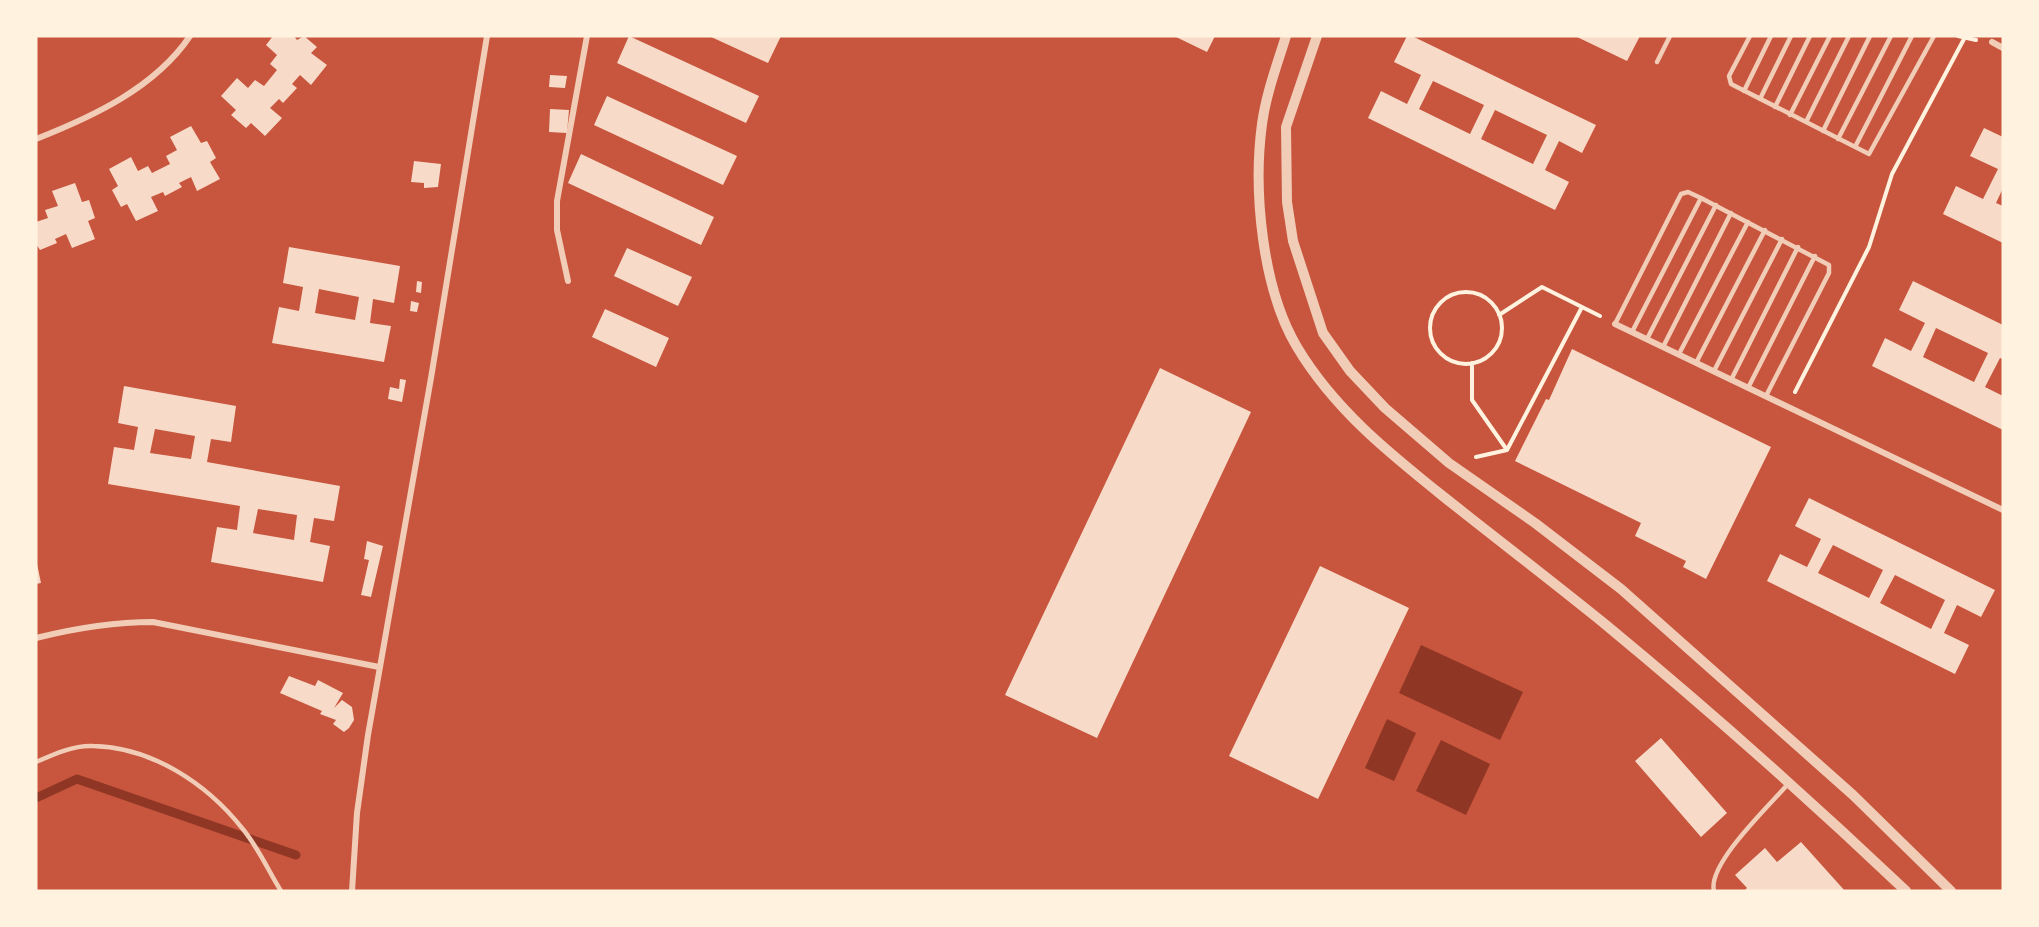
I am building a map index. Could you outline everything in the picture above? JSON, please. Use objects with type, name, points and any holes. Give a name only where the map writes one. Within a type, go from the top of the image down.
[{"type":"street","points":[[36,139],[79,122],[143,84],[190,36]]},
{"type":"street","points":[[352,891],[357,813],[379,667],[427,401],[487,36]]},
{"type":"street","points":[[568,281],[557,230],[557,201],[587,36]]},
{"type":"street","points":[[1287,36],[1272,78],[1262,122],[1258,166],[1263,230],[1278,305],[1297,346],[1326,389],[1367,435],[1605,624],[1790,782],[1906,891]]},
{"type":"street","points":[[1317,36],[1286,128],[1287,202],[1293,241],[1323,333],[1350,370],[1385,408],[1449,463],[1535,523],[1629,596],[1853,795],[1952,891]]},
{"type":"street","points":[[1992,42],[2003,48]]},
{"type":"street","points":[[1615,324],[2003,510]]},
{"type":"street","points":[[36,638],[107,624],[153,622],[379,667]]},
{"type":"lane","points":[[1657,62],[1670,36]]},
{"type":"lane","points":[[1750,36],[1728,79],[1731,84],[1867,153],[1872,152],[1934,36]]},
{"type":"lane","points":[[1744,91],[1771,36]]},
{"type":"lane","points":[[1760,99],[1791,36]]},
{"type":"lane","points":[[1775,107],[1810,36]]},
{"type":"lane","points":[[1790,115],[1830,36]]},
{"type":"lane","points":[[1806,122],[1849,36]]},
{"type":"lane","points":[[1823,131],[1870,36]]},
{"type":"lane","points":[[1838,139],[1891,36]]},
{"type":"lane","points":[[1855,147],[1912,36]]},
{"type":"lane","points":[[1615,324],[1682,194],[1688,192],[1716,205],[1815,255],[1826,262],[1829,273],[1766,396]]},
{"type":"lane","points":[[1632,332],[1701,198]]},
{"type":"lane","points":[[1647,339],[1716,205]]},
{"type":"lane","points":[[1663,347],[1731,213]]},
{"type":"lane","points":[[1679,354],[1748,222]]},
{"type":"lane","points":[[1696,363],[1765,230]]},
{"type":"lane","points":[[1714,371],[1782,239]]},
{"type":"lane","points":[[1731,380],[1798,247]]},
{"type":"lane","points":[[1748,388],[1815,255]]},
{"type":"lane","points":[[36,762],[60,752],[92,746],[152,759],[180,772],[216,799],[243,829],[281,891]]},
{"type":"lane","points":[[1714,891],[1712,883],[1719,864],[1790,782]]},
{"type":"path","points":[[1787,406],[1869,247],[1892,174],[1964,39]]},
{"type":"path","points":[[1499,315],[1542,287],[1615,324]]},
{"type":"path","points":[[1467,291],[1489,299],[1499,315],[1502,332],[1499,343],[1492,353],[1472,363],[1448,360],[1433,342],[1431,319],[1436,307],[1444,299],[1467,291]]},
{"type":"path","points":[[1472,363],[1472,400],[1507,450],[1582,307]]},
{"type":"shaded area","points":[[1421,645],[1523,692],[1500,740],[1399,693]]},
{"type":"shaded area","points":[[1387,719],[1416,733],[1394,781],[1365,768]]},
{"type":"shaded area","points":[[1441,740],[1490,764],[1466,815],[1416,791]]},
{"type":"building","points":[[273,36],[294,36],[297,40],[304,36],[317,47],[311,53],[327,65],[311,85],[300,75],[292,84],[297,88],[283,103],[279,99],[270,108],[282,118],[265,136],[251,123],[246,128],[231,115],[236,110],[221,96],[237,78],[248,88],[255,80],[264,86],[277,70],[270,64],[277,55],[266,45]]},
{"type":"building","points":[[629,36],[759,96],[746,123],[617,63]]},
{"type":"building","points":[[709,36],[781,36],[768,63]]},
{"type":"building","points":[[1174,36],[1215,36],[1207,52]]},
{"type":"building","points":[[1407,36],[1412,36],[1596,125],[1582,153],[1559,141],[1545,170],[1569,182],[1555,210],[1368,118],[1381,91],[1407,104],[1421,75],[1394,62]],"holes":[[[1433,81],[1484,105],[1470,134],[1419,109]],[[1495,110],[1547,135],[1533,164],[1481,139]]]},
{"type":"building","points":[[1575,36],[1640,36],[1627,61]]},
{"type":"building","points":[[550,75],[567,76],[565,88],[549,87]]},
{"type":"building","points":[[607,96],[737,156],[723,185],[594,125]]},
{"type":"building","points":[[550,109],[569,110],[567,133],[549,132]]},
{"type":"building","points":[[191,126],[201,143],[207,141],[216,158],[210,162],[220,179],[197,191],[191,177],[179,183],[182,187],[165,196],[163,192],[151,197],[158,211],[136,221],[127,204],[121,207],[112,190],[118,186],[109,169],[131,157],[138,171],[148,166],[152,173],[170,164],[166,156],[177,150],[170,137]]},
{"type":"building","points":[[1984,128],[2003,137],[2003,188],[1996,203],[2003,206],[2003,243],[1943,214],[1956,186],[1983,199],[1998,169],[1970,156]]},
{"type":"building","points":[[581,154],[714,217],[701,245],[568,183]]},
{"type":"building","points":[[414,161],[441,164],[438,187],[424,188],[424,183],[411,182]]},
{"type":"building","points":[[75,183],[82,202],[89,200],[95,218],[88,221],[95,239],[72,248],[66,234],[55,239],[57,243],[40,250],[36,244],[36,222],[48,218],[45,210],[58,206],[52,191]]},
{"type":"building","points":[[289,247],[400,266],[394,303],[373,299],[370,323],[391,326],[384,362],[272,343],[279,307],[299,311],[303,287],[283,283]],"holes":[[[319,289],[359,297],[355,320],[315,313]]]},
{"type":"building","points":[[627,248],[692,277],[678,306],[614,276]]},
{"type":"building","points":[[417,281],[422,282],[421,293],[416,292]]},
{"type":"building","points":[[1913,281],[2003,325],[2003,359],[2000,358],[1985,387],[2003,396],[2003,430],[1872,366],[1885,338],[1911,351],[1925,323],[1899,310]],"holes":[[[1936,328],[1988,353],[1974,382],[1923,357]]]},
{"type":"building","points":[[411,301],[419,303],[417,312],[410,311]]},
{"type":"building","points":[[605,309],[669,338],[656,367],[592,337]]},
{"type":"building","points":[[1572,349],[1771,447],[1706,579],[1683,567],[1686,561],[1635,536],[1641,523],[1515,461],[1546,399],[1549,400]]},
{"type":"building","points":[[1160,368],[1251,412],[1097,738],[1005,695]]},
{"type":"building","points":[[400,379],[406,380],[402,402],[388,399],[390,387],[399,389]]},
{"type":"building","points":[[124,386],[236,406],[231,442],[211,439],[207,462],[340,486],[334,521],[314,518],[310,542],[330,546],[323,582],[211,562],[217,527],[237,530],[240,506],[108,484],[114,447],[134,450],[138,427],[118,423]],"holes":[[[155,429],[195,436],[191,459],[150,453]],[[258,509],[297,515],[294,540],[253,533]]]},
{"type":"building","points":[[1809,498],[1995,590],[1981,617],[1957,605],[1944,633],[1969,645],[1955,674],[1767,581],[1780,554],[1807,567],[1821,539],[1795,526]],"holes":[[[1833,545],[1883,570],[1869,598],[1818,573]],[[1895,575],[1945,600],[1931,629],[1880,603]]]},
{"type":"building","points":[[367,541],[383,546],[371,597],[361,595],[369,560],[364,559]]},
{"type":"building","points":[[36,559],[41,583],[36,584]]},
{"type":"building","points":[[1320,566],[1409,608],[1318,799],[1229,756]]},
{"type":"building","points":[[289,676],[315,686],[318,680],[343,693],[334,708],[342,700],[352,707],[354,720],[349,728],[344,732],[333,724],[336,720],[320,714],[322,711],[280,693]]},
{"type":"building","points":[[1661,738],[1727,813],[1701,837],[1635,761]]},
{"type":"building","points":[[1801,842],[1845,891],[1744,891],[1747,888],[1735,875],[1765,848],[1777,862]]},
{"type":"waterway","points":[[36,798],[77,779],[296,855]]}]
